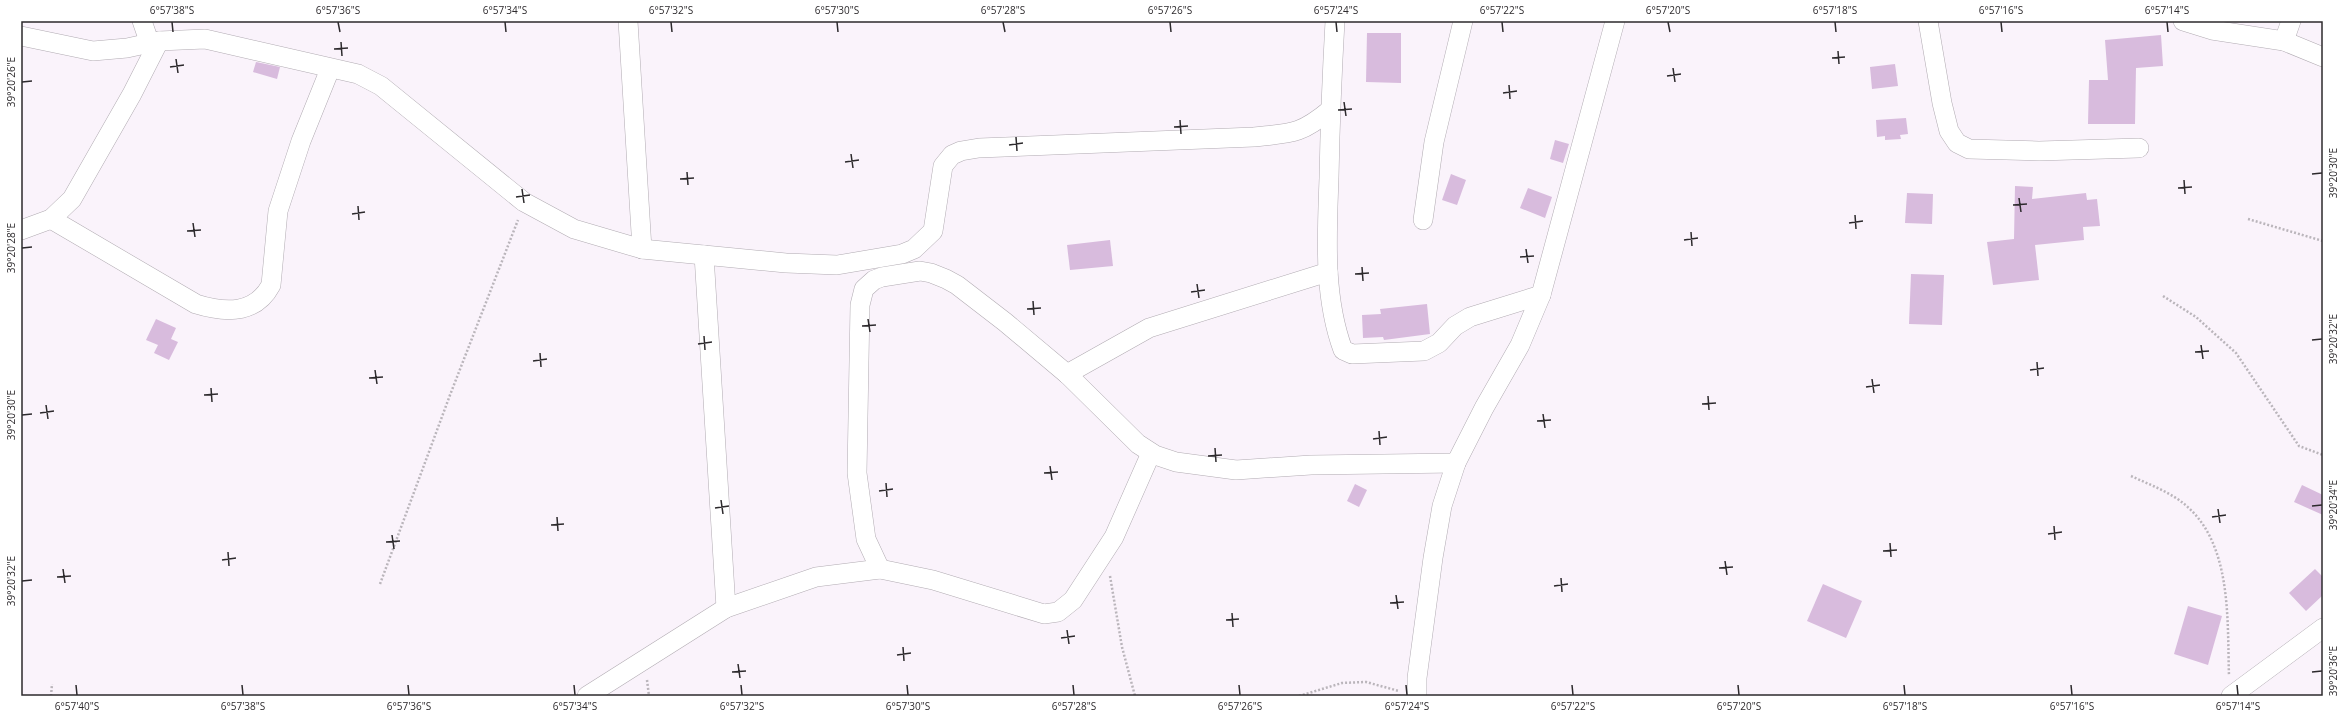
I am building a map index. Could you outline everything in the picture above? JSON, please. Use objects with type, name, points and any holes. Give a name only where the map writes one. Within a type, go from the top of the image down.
[{"type":"street","points":[[142,21],[154,43]]},
{"type":"street","points":[[628,21],[642,249]]},
{"type":"street","points":[[1335,21],[1330,110],[1328,272],[1342,346],[1348,354],[1424,351],[1439,343],[1456,326],[1470,317],[1541,295]]},
{"type":"street","points":[[1423,220],[1434,142],[1462,21]]},
{"type":"street","points":[[1417,696],[1417,678],[1433,558],[1442,506],[1456,463],[1484,408],[1520,345],[1541,295],[1615,21]]},
{"type":"street","points":[[1928,21],[1942,103],[1949,131],[1957,143],[1969,149],[2039,151],[2139,148]]},
{"type":"street","points":[[2183,21],[2212,30],[2284,41],[2323,57]]},
{"type":"street","points":[[2284,41],[2292,21]]},
{"type":"street","points":[[21,36],[93,51],[154,43],[205,39],[330,69],[358,74],[381,86],[524,202],[574,229],[642,249],[786,263],[837,265],[889,257],[914,249],[933,231],[941,171],[952,155],[961,151],[979,148],[1254,137],[1287,133],[1306,128],[1330,110]]},
{"type":"street","points":[[21,230],[51,219],[66,206],[132,94],[154,43]]},
{"type":"street","points":[[51,219],[196,304],[208,308],[236,310],[253,306],[266,295],[271,285],[278,211],[301,141],[330,69]]},
{"type":"street","points":[[704,255],[726,608]]},
{"type":"street","points":[[880,569],[866,539],[857,474],[860,304],[864,289],[874,280],[882,277],[920,272],[931,273],[946,279],[1005,322],[1067,374],[1127,435],[1151,453],[1176,462],[1236,470],[1311,465],[1456,463]]},
{"type":"street","points":[[1067,374],[1149,328],[1328,272]]},
{"type":"street","points":[[586,696],[726,608],[816,577],[880,569],[933,580],[1044,614],[1058,612],[1074,600],[1114,537],[1135,493],[1151,453]]},
{"type":"street","points":[[2230,688],[2323,628]]},
{"type":"path","points":[[380,584],[524,202]]},
{"type":"path","points":[[2248,219],[2323,242]]},
{"type":"path","points":[[2163,296],[2196,317],[2236,353],[2299,446],[2323,455]]},
{"type":"path","points":[[2131,476],[2176,498],[2196,515],[2209,536],[2222,568],[2227,604],[2230,688]]},
{"type":"path","points":[[1106,550],[1122,646],[1135,696]]},
{"type":"path","points":[[1299,696],[1342,683],[1366,682],[1417,696]]},
{"type":"path","points":[[51,696],[52,684]]},
{"type":"building","points":[[1367,33],[1401,33],[1401,83],[1366,82]]},
{"type":"building","points":[[2161,35],[2163,66],[2136,68],[2135,124],[2088,124],[2089,80],[2108,80],[2105,40]]},
{"type":"building","points":[[256,62],[280,67],[277,79],[253,72]]},
{"type":"building","points":[[1895,64],[1898,86],[1872,89],[1870,67]]},
{"type":"building","points":[[1906,118],[1908,134],[1900,135],[1901,139],[1885,140],[1885,136],[1877,137],[1876,120]]},
{"type":"building","points":[[1555,140],[1569,144],[1563,163],[1550,159]]},
{"type":"building","points":[[1451,174],[1466,180],[1457,205],[1442,200]]},
{"type":"building","points":[[2015,186],[2033,187],[2032,199],[2086,193],[2087,200],[2097,199],[2100,226],[2083,227],[2084,240],[2035,245],[2039,280],[1993,285],[1987,242],[2014,239]]},
{"type":"building","points":[[1528,188],[1552,197],[1545,218],[1520,208]]},
{"type":"building","points":[[1907,193],[1933,194],[1932,224],[1905,223]]},
{"type":"building","points":[[1110,240],[1113,266],[1070,270],[1067,245]]},
{"type":"building","points":[[1911,274],[1944,275],[1942,325],[1909,324]]},
{"type":"building","points":[[1427,304],[1430,334],[1384,340],[1383,337],[1363,338],[1362,315],[1381,314],[1380,309]]},
{"type":"building","points":[[156,319],[176,328],[171,339],[178,342],[169,360],[154,353],[158,345],[146,340]]},
{"type":"building","points":[[1355,484],[1367,490],[1359,507],[1347,501]]},
{"type":"building","points":[[2302,485],[2323,495],[2323,515],[2294,502]]},
{"type":"building","points":[[2315,569],[2323,577],[2323,595],[2306,611],[2289,593]]},
{"type":"building","points":[[1823,584],[1862,601],[1846,638],[1807,621]]},
{"type":"building","points":[[2188,606],[2222,616],[2208,665],[2174,654]]}]
